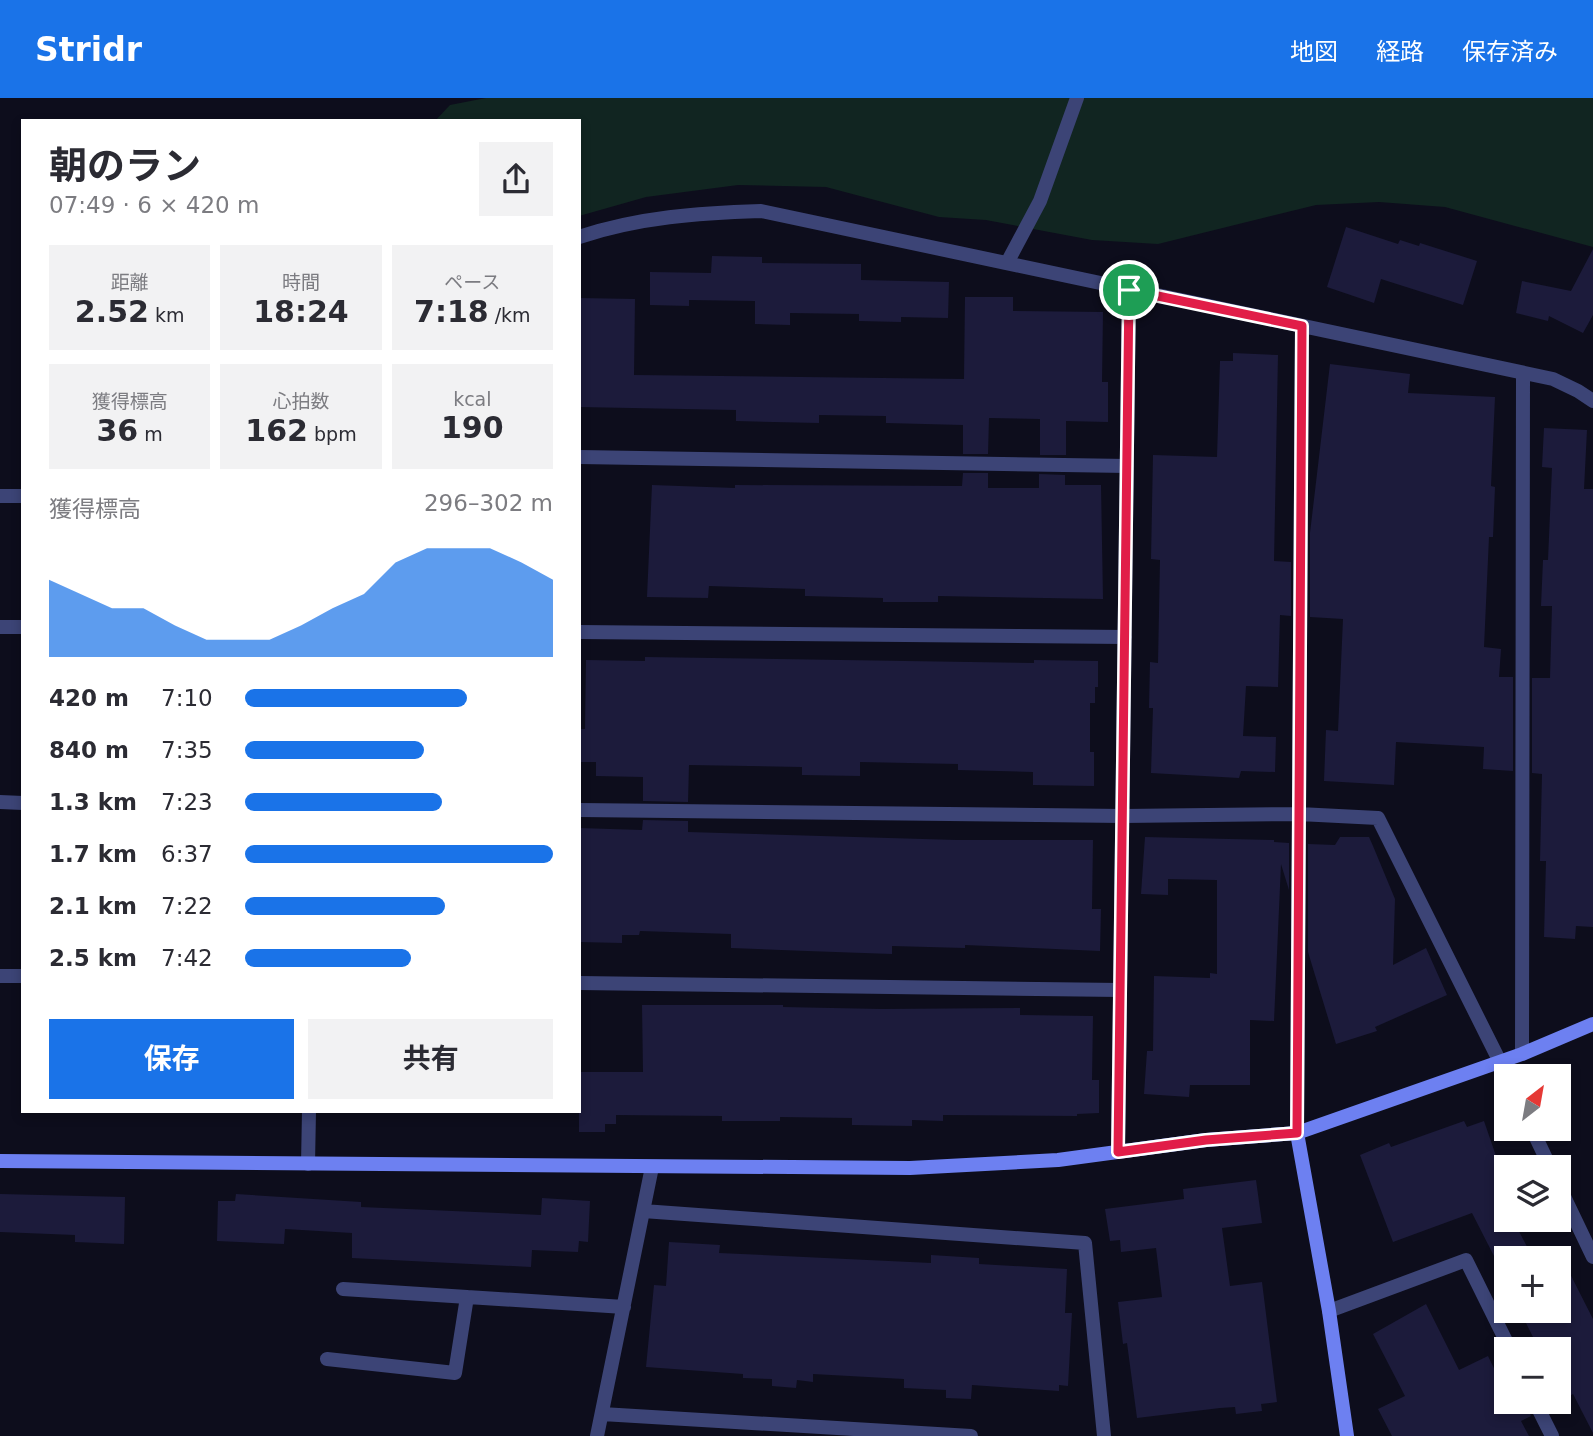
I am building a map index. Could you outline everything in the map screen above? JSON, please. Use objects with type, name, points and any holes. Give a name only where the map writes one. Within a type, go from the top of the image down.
[{"type":"street","points":[[1007,263],[1040,201],[1077,98]]},
{"type":"street","points":[[581,236],[640,221],[690,213],[761,211],[1553,379],[1593,401]]},
{"type":"street","points":[[1118,1152],[1129,290]]},
{"type":"street","points":[[1302,326],[1297,1133],[1329,1311],[1347,1436]]},
{"type":"street","points":[[1522,1054],[1523,373]]},
{"type":"street","points":[[581,457],[1127,466]]},
{"type":"street","points":[[0,496],[21,496]]},
{"type":"street","points":[[0,627],[21,627]]},
{"type":"street","points":[[581,632],[1125,637]]},
{"type":"street","points":[[0,802],[21,803]]},
{"type":"street","points":[[581,810],[1123,816],[1299,814],[1378,818],[1501,1064]]},
{"type":"street","points":[[0,976],[21,976]]},
{"type":"street","points":[[581,983],[1120,990]]},
{"type":"street","points":[[0,1161],[910,1168],[1058,1160],[1206,1140],[1297,1133],[1522,1054],[1593,1024]]},
{"type":"street","points":[[308,1164],[309,1113]]},
{"type":"street","points":[[597,1436],[652,1167]]},
{"type":"street","points":[[643,1211],[1084,1242],[1104,1436]]},
{"type":"street","points":[[1571,1211],[1593,1257]]},
{"type":"street","points":[[1329,1311],[1466,1260],[1504,1337]]},
{"type":"street","points":[[344,1289],[624,1307]]},
{"type":"street","points":[[327,1359],[454,1373],[467,1297]]},
{"type":"street","points":[[602,1414],[971,1436]]},
{"type":"street","points":[[1541,1414],[1552,1436]]},
{"type":"green space","points":[[486,98],[1593,98],[1593,247],[1445,207],[1379,202],[1316,205],[1158,244],[1092,240],[986,220],[939,217],[826,187],[738,185],[646,197],[581,215],[581,119],[437,119],[450,105]]},
{"type":"building","points":[[1346,227],[1398,244],[1400,240],[1419,246],[1420,243],[1477,261],[1463,305],[1381,279],[1374,303],[1327,287]]},
{"type":"building","points":[[1593,249],[1593,315],[1583,333],[1549,316],[1548,321],[1516,313],[1522,281],[1571,291]]},
{"type":"building","points":[[712,256],[762,257],[762,263],[861,264],[861,280],[949,282],[948,318],[901,317],[901,322],[859,321],[859,314],[790,313],[790,325],[755,324],[755,301],[689,300],[689,306],[650,305],[650,272],[711,273]]},
{"type":"building","points":[[965,297],[1013,297],[1013,311],[1103,312],[1102,382],[1108,382],[1108,422],[1066,421],[1066,455],[1040,455],[1040,419],[989,418],[988,454],[963,454],[963,425],[886,423],[886,416],[819,415],[819,423],[736,421],[736,410],[581,407],[581,298],[635,299],[634,375],[964,379]]},
{"type":"building","points":[[1233,353],[1278,355],[1274,561],[1291,562],[1291,616],[1280,615],[1278,687],[1246,686],[1243,736],[1276,737],[1275,772],[1241,771],[1239,778],[1151,773],[1153,708],[1149,708],[1150,662],[1158,663],[1160,560],[1151,559],[1153,455],[1217,457],[1220,361],[1233,361]]},
{"type":"building","points":[[1330,364],[1410,374],[1408,393],[1495,397],[1491,486],[1495,487],[1493,537],[1489,537],[1484,647],[1501,649],[1499,677],[1513,677],[1513,771],[1483,769],[1484,747],[1396,742],[1394,785],[1324,781],[1326,730],[1338,731],[1343,619],[1310,617],[1310,533]]},
{"type":"building","points":[[1544,428],[1587,430],[1584,489],[1593,489],[1593,927],[1576,926],[1575,939],[1544,937],[1546,861],[1540,861],[1542,774],[1532,773],[1532,678],[1550,678],[1552,606],[1541,606],[1543,560],[1548,560],[1552,468],[1542,467]]},
{"type":"building","points":[[963,473],[988,473],[988,488],[1039,488],[1039,474],[1065,475],[1065,485],[1101,485],[1103,599],[938,596],[938,602],[883,602],[883,598],[805,596],[805,589],[709,586],[708,598],[647,597],[652,485],[735,488],[735,485],[962,486]]},
{"type":"building","points":[[645,657],[1034,663],[1034,660],[1098,661],[1095,703],[1090,703],[1090,752],[1094,752],[1094,786],[1033,785],[1033,772],[958,770],[958,764],[860,762],[860,776],[802,775],[802,767],[689,765],[688,802],[643,801],[643,777],[596,776],[596,762],[581,762],[581,729],[585,729],[586,660],[645,661]]},
{"type":"building","points":[[643,820],[688,821],[688,832],[957,840],[1093,840],[1092,909],[1101,909],[1100,951],[965,945],[965,948],[892,946],[892,954],[731,948],[731,934],[640,931],[639,935],[622,935],[622,943],[581,942],[581,828],[642,830]]},
{"type":"building","points":[[1145,837],[1274,840],[1289,843],[1289,890],[1281,864],[1274,1021],[1250,1020],[1250,1085],[1190,1085],[1189,1097],[1144,1094],[1147,1051],[1153,1051],[1154,976],[1210,978],[1210,973],[1217,974],[1217,880],[1168,879],[1168,895],[1141,894]]},
{"type":"building","points":[[1340,837],[1369,837],[1395,899],[1393,965],[1426,948],[1447,995],[1375,1027],[1377,1031],[1336,1044],[1308,952],[1308,844],[1335,845]]},
{"type":"building","points":[[642,1005],[783,1005],[881,1009],[1020,1008],[1020,1015],[1093,1016],[1092,1080],[1099,1080],[1099,1113],[1077,1116],[943,1115],[943,1121],[912,1120],[912,1126],[852,1125],[852,1118],[780,1117],[780,1121],[722,1121],[722,1116],[616,1115],[616,1124],[605,1124],[605,1132],[579,1132],[581,1072],[643,1072]]},
{"type":"building","points":[[1464,1121],[1467,1127],[1484,1121],[1496,1155],[1494,1232],[1519,1232],[1527,1246],[1494,1246],[1494,1256],[1472,1213],[1393,1242],[1360,1155],[1389,1143],[1391,1147]]},
{"type":"building","points":[[1256,1180],[1262,1223],[1222,1228],[1230,1286],[1262,1282],[1277,1402],[1261,1404],[1262,1411],[1236,1414],[1235,1407],[1137,1418],[1127,1343],[1123,1344],[1118,1302],[1162,1297],[1156,1248],[1121,1252],[1120,1240],[1110,1241],[1105,1209],[1184,1199],[1183,1189]]},
{"type":"building","points":[[0,1194],[125,1197],[124,1244],[75,1242],[75,1235],[0,1232]]},
{"type":"building","points":[[236,1194],[361,1202],[361,1207],[541,1215],[542,1198],[590,1201],[588,1242],[579,1241],[578,1252],[532,1250],[531,1267],[352,1258],[352,1233],[285,1229],[284,1244],[217,1241],[218,1201],[235,1201]]},
{"type":"building","points":[[669,1242],[720,1245],[719,1253],[931,1263],[931,1255],[979,1258],[979,1264],[1067,1269],[1065,1313],[1072,1313],[1068,1386],[1059,1385],[1059,1391],[972,1385],[971,1399],[946,1398],[946,1390],[904,1388],[904,1379],[813,1374],[813,1382],[797,1380],[796,1388],[772,1386],[772,1379],[743,1378],[743,1374],[646,1367],[654,1285],[666,1286]]},
{"type":"building","points":[[1571,1276],[1593,1319],[1593,1433],[1573,1394],[1571,1395],[1571,1337],[1533,1337],[1526,1323],[1571,1323]]},
{"type":"building","points":[[1426,1304],[1459,1370],[1488,1356],[1494,1368],[1494,1414],[1530,1414],[1531,1416],[1521,1421],[1529,1436],[1392,1436],[1378,1409],[1405,1396],[1373,1334]]},
{"type":"route","points":[[1129,290],[1302,326],[1297,1133],[1206,1140],[1118,1152],[1122,903],[1129,290]]}]
